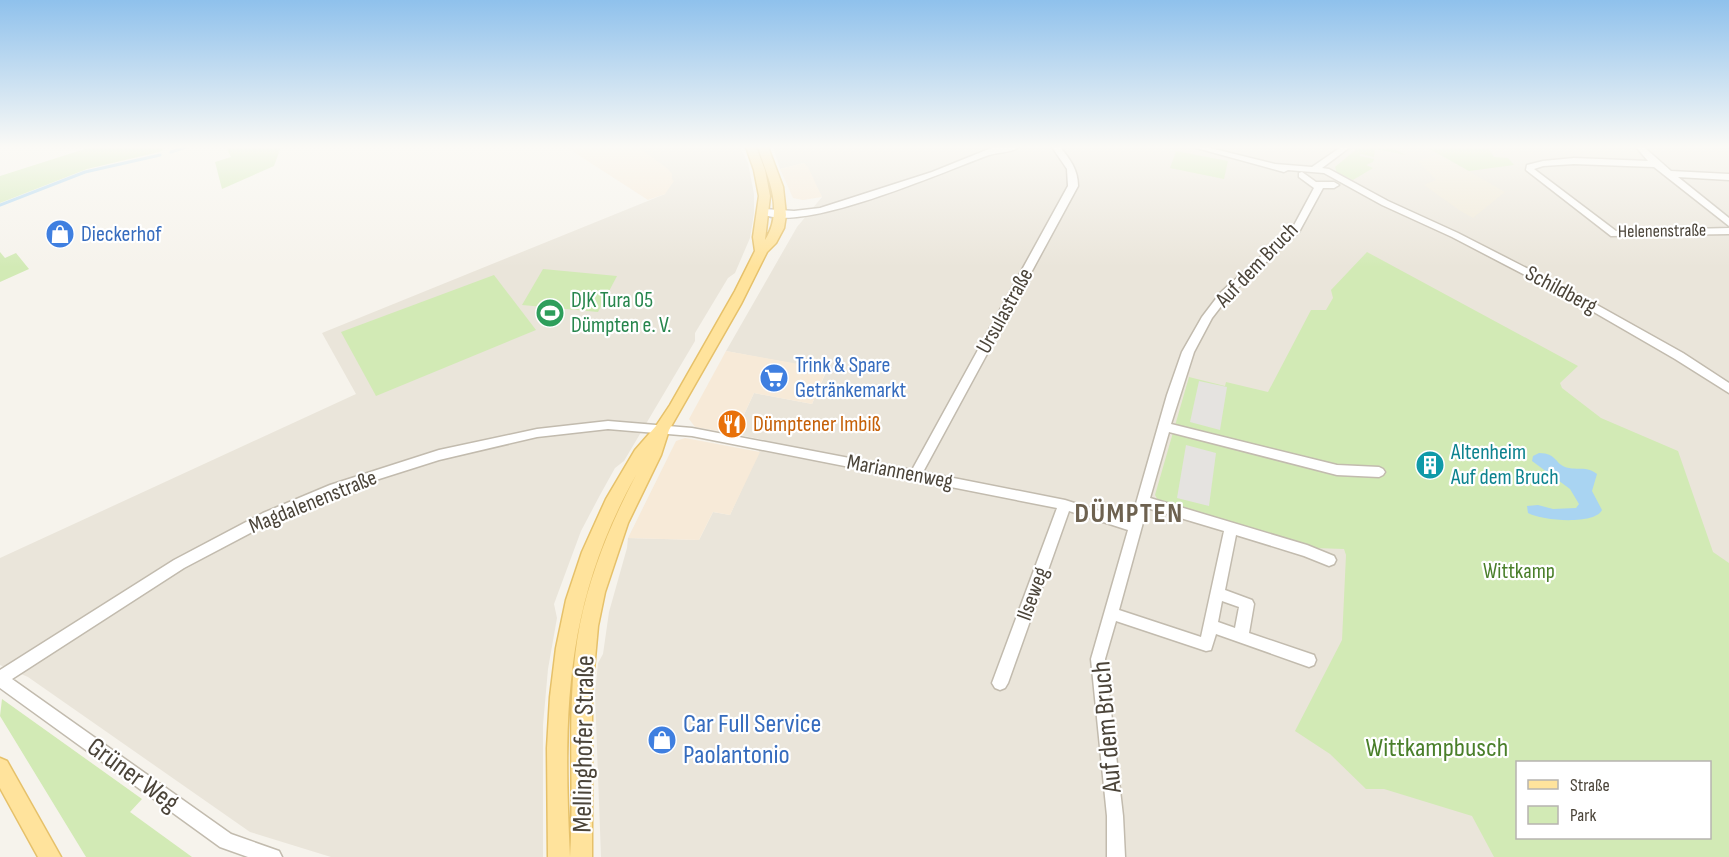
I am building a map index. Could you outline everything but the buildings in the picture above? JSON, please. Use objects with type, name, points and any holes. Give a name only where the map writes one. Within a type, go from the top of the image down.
[{"type":"main road","name":"Mellinghofer Straße","points":[[761,251],[758,242],[764,212],[763,187]]},
{"type":"main road","name":"Mellinghofer Straße","points":[[581,857],[584,824],[580,736],[581,684],[587,636],[596,592],[620,523],[655,455],[663,429],[761,251],[769,244],[776,231],[780,212],[777,187]]},
{"type":"main road","name":"Mellinghofer Straße","points":[[559,857],[556,728],[567,624],[591,545],[641,452],[663,429]]},
{"type":"main road","points":[[0,768],[50,857]]},
{"type":"street","points":[[764,212],[823,210],[887,187]]},
{"type":"street","name":"Ursulastraße","points":[[915,475],[1072,187]]},
{"type":"street","name":"Auf dem Bruch","points":[[1306,187],[1309,202]]},
{"type":"street","name":"Auf dem Bruch","points":[[1116,857],[1115,816],[1098,659],[1180,370],[1207,317],[1225,294],[1296,230],[1309,202],[1319,187]]},
{"type":"street","name":"Schildberg","points":[[1347,187],[1463,240],[1577,298],[1679,356],[1729,388]]},
{"type":"street","name":"Helenenstraße","points":[[1552,187],[1614,234],[1729,231]]},
{"type":"street","name":"Helenenstraße","points":[[1686,187],[1729,223]]},
{"type":"street","name":"Magdalenenstraße","points":[[0,679],[178,564],[268,517],[334,488],[439,455],[537,433],[587,426],[663,429]]},
{"type":"street","points":[[1164,426],[1337,470],[1379,472]]},
{"type":"street","name":"Mariannenweg","points":[[663,429],[692,432],[1065,505],[1134,527]]},
{"type":"street","points":[[1142,501],[1307,551],[1329,560]]},
{"type":"street","name":"Ilseweg","points":[[1000,683],[1065,505]]},
{"type":"street","points":[[1110,614],[1206,645],[1212,626],[1231,529]]},
{"type":"street","points":[[1218,594],[1247,604],[1241,636]]},
{"type":"street","points":[[1212,626],[1309,660]]},
{"type":"street","name":"Grüner Weg","points":[[0,679],[226,842],[273,857]]},
{"type":"shaded area","points":[[628,187],[670,187],[665,194],[648,200]]},
{"type":"shaded area","points":[[668,187],[753,187],[754,213],[750,238],[735,273],[728,278],[695,333],[695,341],[624,461],[615,468],[600,495],[581,531],[554,604],[557,618],[548,669],[543,725],[543,857],[331,857],[250,832],[28,677],[0,665],[0,558],[356,394],[322,333],[665,194]]},
{"type":"shaded area","points":[[788,187],[817,187],[822,197],[803,200],[793,198]]},
{"type":"shaded area","points":[[817,187],[1729,187],[1729,857],[601,857],[595,694],[598,663],[603,654],[609,612],[628,538],[699,540],[713,512],[730,515],[764,440],[735,434],[754,393],[812,404],[827,370],[726,351],[797,227],[822,197]]},
{"type":"shaded area","points":[[1427,187],[1496,187],[1505,192],[1473,218]]},
{"type":"shaded area","points":[[726,351],[827,369],[812,404],[754,393],[735,434],[695,427],[689,419]]},
{"type":"shaded area","points":[[1199,381],[1227,387],[1220,430],[1190,422]]},
{"type":"shaded area","points":[[685,438],[760,452],[730,515],[713,512],[699,540],[628,538],[676,441]]},
{"type":"shaded area","points":[[1186,445],[1216,453],[1209,506],[1177,498]]},
{"type":"green space","points":[[0,187],[41,187],[0,203]]},
{"type":"green space","points":[[0,252],[5,258],[16,253],[29,269],[0,282]]},
{"type":"green space","name":"Wittkamp","points":[[1367,252],[1578,366],[1560,383],[1562,388],[1601,418],[1678,451],[1713,552],[1729,563],[1729,857],[1494,857],[1472,816],[1384,789],[1366,789],[1330,754],[1295,731],[1342,640],[1346,555],[1344,549],[1314,548],[1159,502],[1155,495],[1189,377],[1225,386],[1226,382],[1268,392],[1311,310],[1326,310],[1333,298],[1331,290]]},
{"type":"green space","points":[[543,269],[617,276],[598,312],[522,305]]},
{"type":"green space","points":[[494,275],[536,330],[376,396],[341,332]]},
{"type":"green space","points":[[2,699],[142,799],[130,812],[192,857],[86,857],[0,716]]},
{"type":"water","points":[[1539,453],[1550,455],[1564,467],[1587,469],[1597,474],[1592,491],[1602,510],[1597,515],[1579,520],[1556,520],[1528,513],[1527,506],[1538,505],[1553,509],[1576,508],[1579,504],[1570,489],[1532,461],[1533,456]]},
{"type":"waterway","points":[[0,205],[46,187]]},
{"type":"place","name":"Dieckerhof","points":[[60,234]]},
{"type":"place","name":"DJK Tura 05 Dümpten e. V.","points":[[550,313]]},
{"type":"place","name":"Trink & Spare Getränkemarkt","points":[[774,378]]},
{"type":"place","name":"Dümptener Imbiß","points":[[732,424]]},
{"type":"place","name":"Altenheim Auf dem Bruch","points":[[1430,465]]},
{"type":"place","name":"Car Full Service Paolantonio","points":[[662,740]]},
{"type":"district","name":"DÜMPTEN","points":[[1129,513]]},
{"type":"park label","name":"Wittkampbusch","points":[[1437,748]]}]
